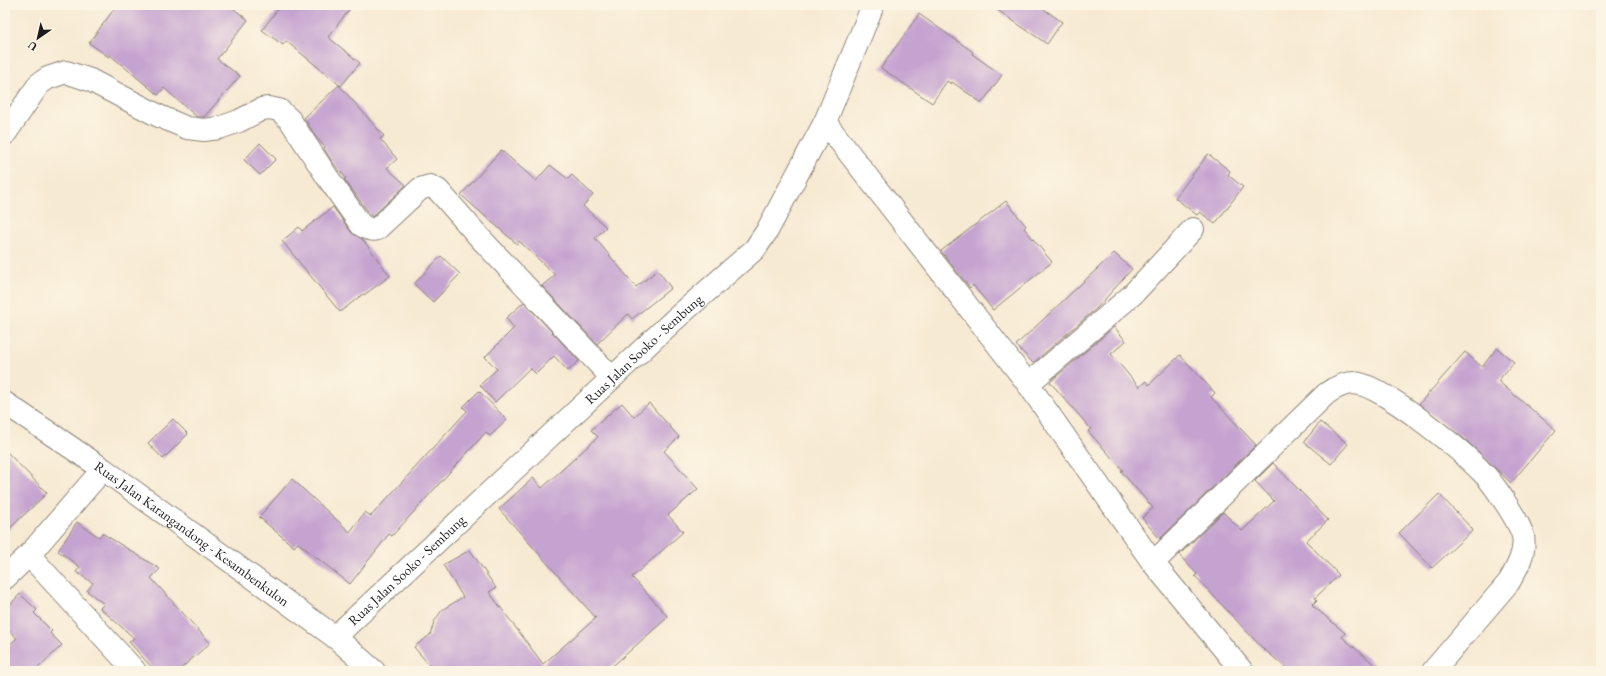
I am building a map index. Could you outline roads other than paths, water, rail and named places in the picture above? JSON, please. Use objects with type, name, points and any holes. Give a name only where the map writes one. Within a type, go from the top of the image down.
[{"type":"street","name":"Ruas Jalan Sooko - Sembung","points":[[335,637],[674,320],[755,249],[767,231],[825,122],[873,5]]},
{"type":"street","points":[[5,134],[39,84],[48,78],[66,72],[90,80],[159,116],[187,128],[204,130],[218,128],[239,121],[262,109],[269,108],[279,110],[290,120],[360,225],[373,231],[420,189],[430,186],[438,190],[612,378]]},
{"type":"street","points":[[825,122],[1028,384],[1153,563],[1242,671]]},
{"type":"street","points":[[1028,384],[1132,295],[1193,229]]},
{"type":"street","points":[[1153,563],[1326,394],[1339,386],[1354,383],[1365,386],[1379,392],[1433,429],[1485,475],[1516,518],[1523,536],[1518,568],[1510,582],[1433,671]]},
{"type":"street","name":"Ruas Jalan Karangandong - Kesambenkulon","points":[[5,404],[103,469],[335,637],[374,671]]},
{"type":"street","points":[[7,573],[29,555],[103,469]]},
{"type":"street","points":[[29,555],[135,671]]}]
